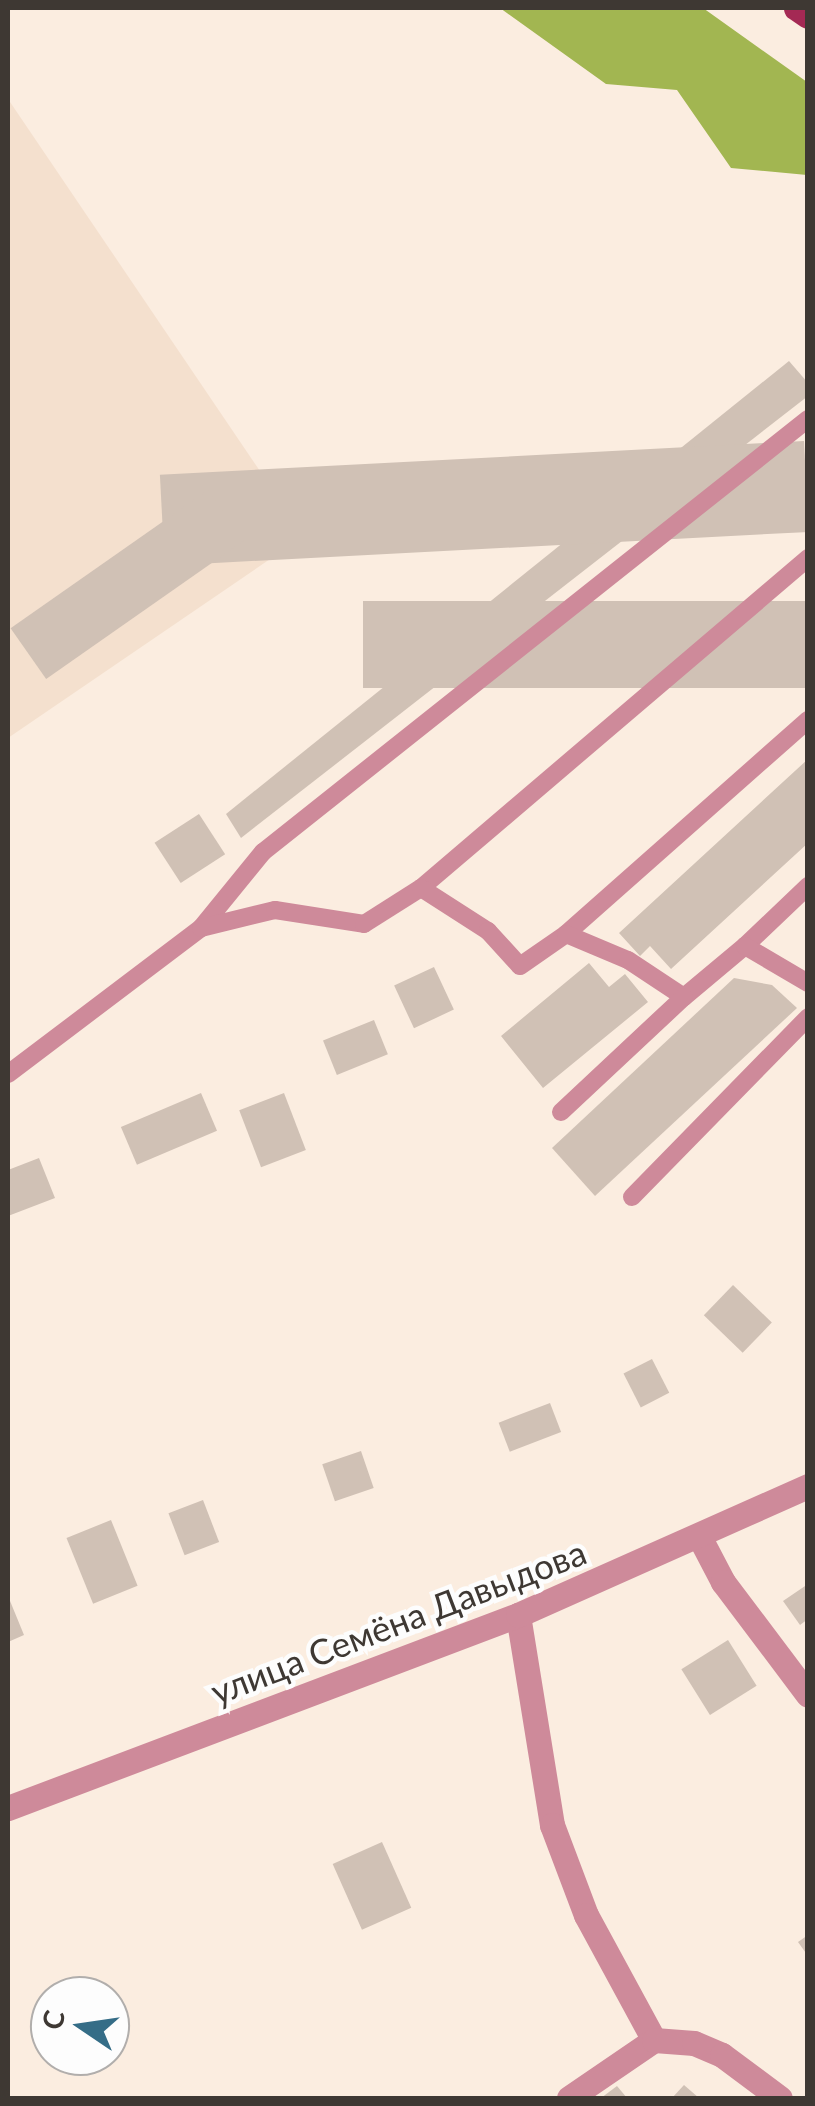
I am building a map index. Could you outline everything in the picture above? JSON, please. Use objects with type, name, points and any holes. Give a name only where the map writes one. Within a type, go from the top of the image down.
[{"type":"main road","points":[[796,8],[808,16]]},
{"type":"street","name":"улица Семёна Давыдова","points":[[8,1808],[518,1615],[700,1538],[808,1486]]},
{"type":"street","points":[[700,1538],[723,1582],[808,1694]]},
{"type":"street","points":[[518,1615],[552,1825],[586,1915],[654,2040]]},
{"type":"street","points":[[569,2098],[654,2040],[694,2043],[722,2056],[780,2098]]},
{"type":"lane","points":[[8,1074],[201,928],[263,852],[808,419]]},
{"type":"lane","points":[[201,928],[274,910],[364,924],[421,888],[808,558]]},
{"type":"lane","points":[[421,888],[488,932],[520,966],[566,934],[808,720]]},
{"type":"lane","points":[[562,1112],[808,886]]},
{"type":"lane","points":[[566,934],[628,960],[684,997]]},
{"type":"lane","points":[[745,946],[808,983]]},
{"type":"lane","points":[[632,1197],[808,1016]]},
{"type":"shaded area","points":[[8,99],[304,536],[8,738]]},
{"type":"green space","points":[[500,8],[703,8],[807,82],[807,175],[731,168],[677,90],[606,84]]},
{"type":"building","points":[[789,361],[808,383],[808,396],[241,838],[226,814]]},
{"type":"building","points":[[804,441],[808,532],[165,566],[160,475]]},
{"type":"building","points":[[208,490],[244,541],[46,679],[11,628]]},
{"type":"building","points":[[363,601],[808,601],[808,688],[363,688]]},
{"type":"building","points":[[808,759],[808,843],[671,969],[650,946],[640,956],[619,933]]},
{"type":"building","points":[[199,814],[225,854],[181,883],[155,843]]},
{"type":"building","points":[[589,963],[609,987],[625,974],[648,1002],[543,1088],[501,1036]]},
{"type":"building","points":[[434,967],[454,1010],[414,1028],[394,986]]},
{"type":"building","points":[[734,978],[772,985],[797,1008],[595,1196],[552,1148]]},
{"type":"building","points":[[374,1020],[388,1054],[337,1075],[323,1041]]},
{"type":"building","points":[[201,1093],[217,1131],[137,1165],[121,1127]]},
{"type":"building","points":[[284,1093],[306,1150],[261,1167],[239,1110]]},
{"type":"building","points":[[39,1158],[55,1198],[8,1216],[8,1170]]},
{"type":"building","points":[[733,1285],[772,1323],[743,1353],[704,1315]]},
{"type":"building","points":[[652,1359],[669,1393],[641,1407],[623,1374]]},
{"type":"building","points":[[550,1403],[561,1432],[510,1452],[499,1423]]},
{"type":"building","points":[[361,1451],[374,1488],[335,1501],[322,1464]]},
{"type":"building","points":[[203,1500],[219,1542],[185,1555],[168,1513]]},
{"type":"building","points":[[111,1520],[138,1586],[93,1604],[66,1538]]},
{"type":"building","points":[[808,1584],[808,1619],[800,1625],[783,1601]]},
{"type":"building","points":[[8,1596],[24,1635],[8,1642]]},
{"type":"building","points":[[728,1640],[757,1686],[710,1715],[681,1669]]},
{"type":"building","points":[[382,1842],[411,1908],[362,1930],[333,1864]]},
{"type":"building","points":[[808,1935],[808,1956],[798,1942]]},
{"type":"building","points":[[684,2085],[699,2098],[672,2098]]},
{"type":"building","points":[[617,2086],[627,2098],[601,2098]]}]
